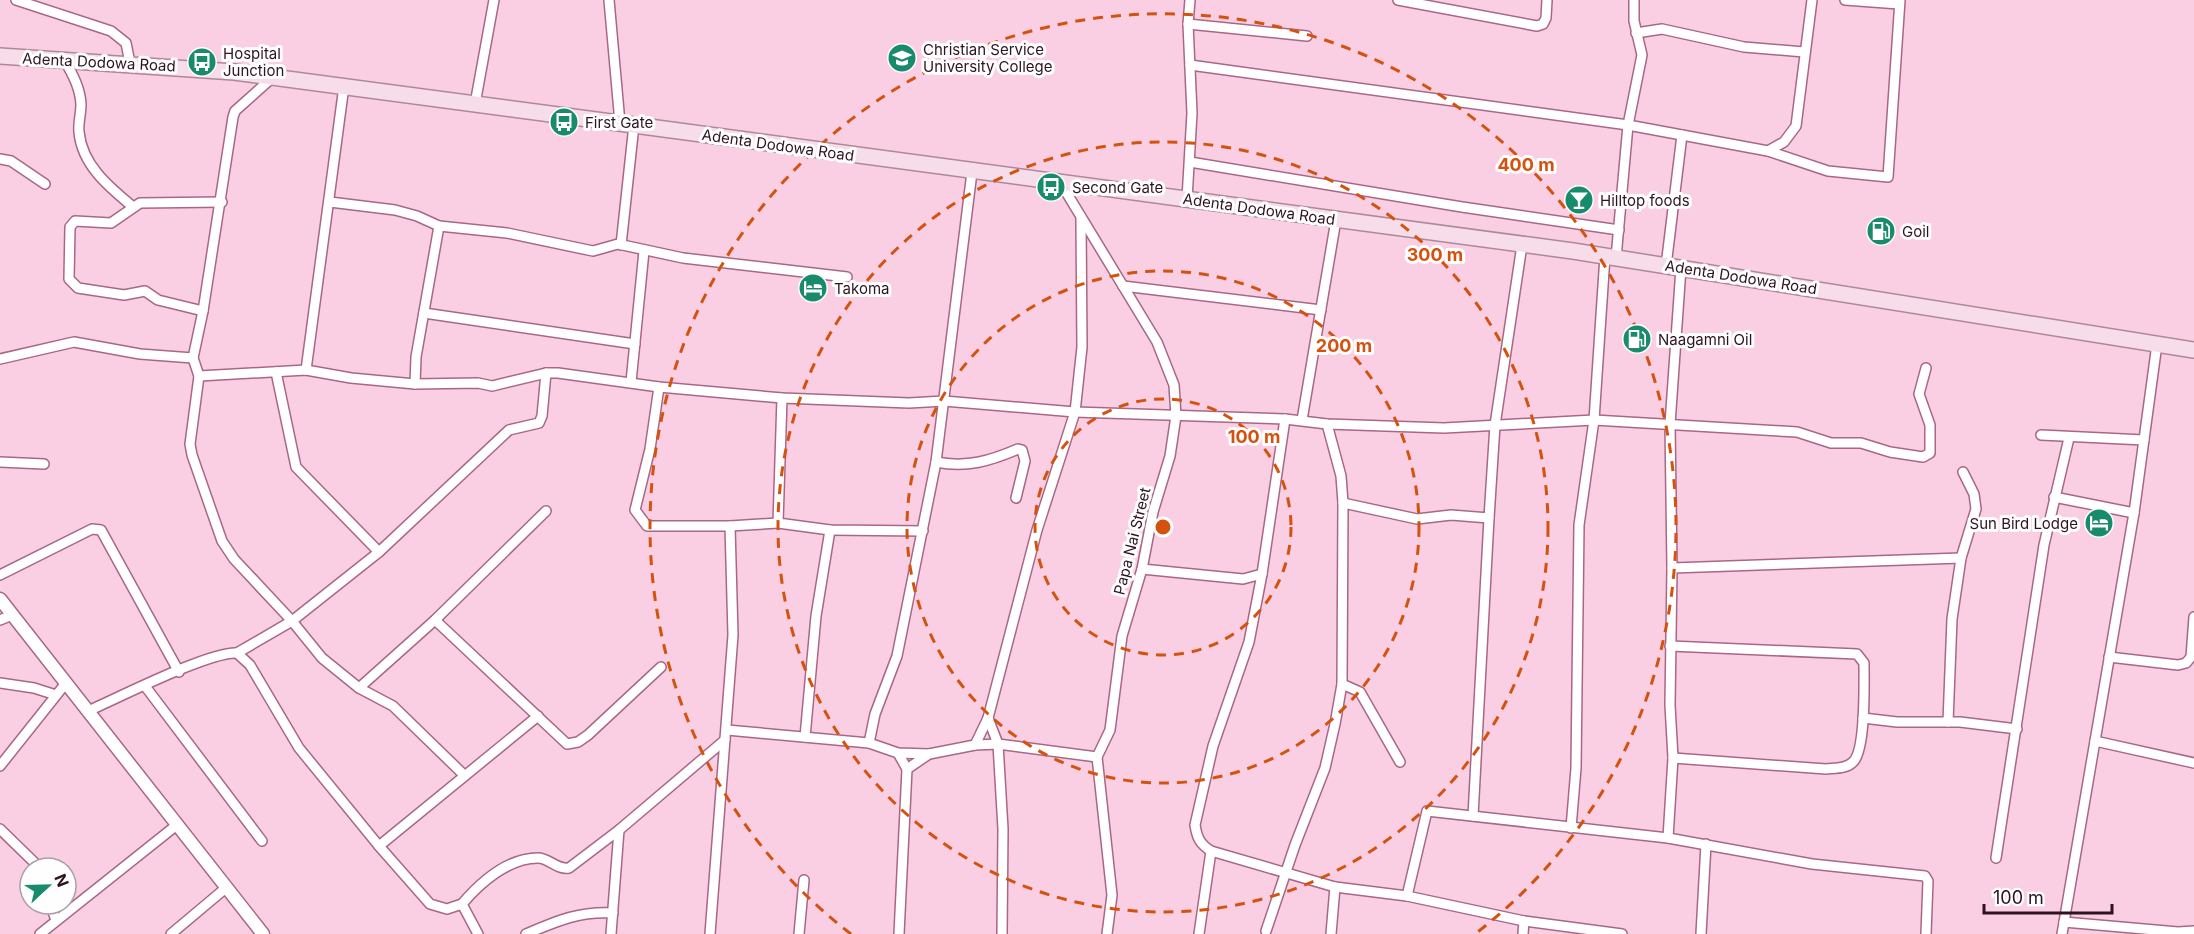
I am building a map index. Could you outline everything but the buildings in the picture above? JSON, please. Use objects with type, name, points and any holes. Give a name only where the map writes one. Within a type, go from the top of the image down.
[{"type":"main road","name":"Adenta Dodowa Road","points":[[0,56],[130,63],[344,86],[1611,257],[2194,350]]},
{"type":"street","points":[[16,0],[111,31],[126,43],[130,63]]},
{"type":"street","points":[[475,105],[494,0]]},
{"type":"street","points":[[609,0],[627,124],[621,244]]},
{"type":"street","points":[[1187,199],[1190,162],[1188,24],[1190,0]]},
{"type":"street","points":[[1398,0],[1537,26],[1543,24],[1546,18],[1547,0]]},
{"type":"street","points":[[1571,828],[1576,768],[1579,525],[1594,420],[1611,257],[1619,230],[1628,124],[1642,55],[1636,33],[1634,0]]},
{"type":"street","points":[[1768,151],[1784,142],[1796,126],[1812,0]]},
{"type":"street","points":[[1190,66],[1628,124],[1768,151],[1828,171],[1888,177],[1900,2],[1845,0]]},
{"type":"street","points":[[1188,24],[1307,36]]},
{"type":"street","points":[[1636,33],[1662,29],[1762,50],[1804,51]]},
{"type":"street","points":[[65,61],[78,89],[81,105],[79,133],[89,163],[112,190],[132,207]]},
{"type":"street","points":[[273,77],[235,111],[222,202],[193,358],[199,376],[190,444],[222,541],[245,572],[292,621],[322,658],[359,688],[393,706],[465,775]]},
{"type":"street","points":[[306,370],[344,86]]},
{"type":"street","points":[[1668,838],[1673,758],[1670,705],[1672,568],[1670,424],[1673,267],[1682,135]]},
{"type":"street","points":[[0,159],[12,161],[45,184]]},
{"type":"street","points":[[1190,162],[1461,207],[1619,230]]},
{"type":"street","points":[[869,743],[875,714],[897,656],[936,462],[972,172]]},
{"type":"street","name":"Papa Nai Street","points":[[1060,182],[1124,286],[1167,363],[1174,385],[1176,416],[1170,456],[1153,512],[1142,569],[1118,656],[1110,730],[1097,757]]},
{"type":"street","points":[[203,311],[158,300],[145,291],[124,296],[78,288],[69,279],[70,227],[75,221],[111,223],[140,202],[222,202]]},
{"type":"street","points":[[330,202],[395,210],[417,216],[439,226],[507,233],[593,251],[621,244],[644,251],[847,277]]},
{"type":"street","points":[[975,745],[988,718],[1037,530],[1075,412],[1080,378],[1083,324],[1081,217]]},
{"type":"street","points":[[1302,420],[1336,220]]},
{"type":"street","points":[[415,384],[416,357],[439,226]]},
{"type":"street","points":[[1473,816],[1495,425],[1522,245]]},
{"type":"street","points":[[631,382],[644,251]]},
{"type":"street","points":[[1124,286],[1321,310]]},
{"type":"street","points":[[424,313],[636,344]]},
{"type":"street","points":[[0,359],[74,342],[140,354],[193,358]]},
{"type":"street","points":[[2062,934],[2134,513],[2157,344]]},
{"type":"street","points":[[199,376],[306,370],[351,378],[415,384],[499,385],[546,373],[659,387],[782,398],[909,403],[944,401],[1075,412],[1285,419],[1327,424],[1444,428],[1594,420],[1797,432],[1825,442],[1861,443],[1890,452],[1923,457],[1930,453],[1931,429],[1918,394],[1926,368]]},
{"type":"street","points":[[276,372],[296,467],[379,552]]},
{"type":"street","points":[[237,653],[292,621],[379,552],[509,430],[535,425],[541,421],[546,373]]},
{"type":"street","points":[[659,387],[650,449],[635,510],[638,517],[647,525],[730,526],[778,523],[830,530],[923,531]]},
{"type":"street","points":[[778,523],[782,398]]},
{"type":"street","points":[[1285,419],[1262,574],[1249,642],[1213,746],[1195,825],[1199,842],[1211,851],[1335,887],[1407,896],[1524,921],[1622,934]]},
{"type":"street","points":[[1266,931],[1329,754],[1342,684],[1343,503],[1341,476],[1327,424]]},
{"type":"street","points":[[2041,435],[2144,440]]},
{"type":"street","points":[[1996,858],[2018,729],[2042,556],[2069,438]]},
{"type":"street","points":[[936,462],[952,465],[976,464],[1018,448],[1022,450],[1025,461],[1016,498]]},
{"type":"street","points":[[0,462],[44,464]]},
{"type":"street","points":[[1948,722],[1952,619],[1961,558],[1976,502],[1963,472]]},
{"type":"street","points":[[2054,497],[2134,513]]},
{"type":"street","points":[[1343,503],[1417,519],[1451,515],[1489,518]]},
{"type":"street","points":[[359,688],[435,620],[546,512]]},
{"type":"street","points":[[710,934],[733,635],[730,526]]},
{"type":"street","points":[[0,575],[92,529],[101,530],[179,672]]},
{"type":"street","points":[[805,737],[816,616],[830,530]]},
{"type":"street","points":[[1672,568],[1961,558]]},
{"type":"street","points":[[1142,569],[1243,579],[1262,574]]},
{"type":"street","points":[[1243,579],[1258,593]]},
{"type":"street","points":[[0,600],[6,617],[66,682],[227,886],[257,932]]},
{"type":"street","points":[[2109,657],[2178,665],[2186,663],[2191,657],[2194,616]]},
{"type":"street","points":[[435,620],[567,744],[578,742],[661,668]]},
{"type":"street","points":[[1670,646],[1857,654],[1864,663],[1863,718],[1858,756],[1853,763],[1840,768],[1673,758]]},
{"type":"street","points":[[88,711],[228,652],[237,653],[250,665],[300,748],[379,846],[430,904],[447,909],[462,904],[482,880],[510,867],[537,858],[563,869],[569,868],[619,831],[725,740]]},
{"type":"street","points":[[0,766],[66,682]]},
{"type":"street","points":[[0,683],[34,688],[56,695]]},
{"type":"street","points":[[1342,684],[1360,692],[1400,762]]},
{"type":"street","points":[[145,686],[262,841]]},
{"type":"street","points":[[379,846],[538,716]]},
{"type":"street","points":[[988,718],[998,744],[1003,829],[1002,934]]},
{"type":"street","points":[[1863,718],[1897,722],[1948,722],[2018,729]]},
{"type":"street","points":[[727,730],[869,743],[898,753],[929,754],[975,745],[998,744],[1097,757],[1112,895],[1107,934]]},
{"type":"street","points":[[2095,741],[2194,763]]},
{"type":"street","points":[[898,753],[907,770],[898,934]]},
{"type":"street","points":[[907,770],[929,754]]},
{"type":"street","points":[[1407,896],[1426,811],[1668,838],[1812,864],[1925,876],[1928,881],[1926,934]]},
{"type":"street","points":[[40,934],[178,824]]},
{"type":"street","points":[[0,829],[28,856]]},
{"type":"street","points":[[611,934],[619,831]]},
{"type":"street","points":[[1701,934],[1706,844]]},
{"type":"street","points":[[1199,934],[1211,851]]},
{"type":"street","points":[[799,934],[804,880]]},
{"type":"street","points":[[171,934],[227,886]]},
{"type":"street","points":[[1331,934],[1335,887]]},
{"type":"street","points":[[462,904],[478,934]]},
{"type":"street","points":[[526,934],[589,912],[613,913]]},
{"type":"street","points":[[54,916],[56,920]]},
{"type":"street","points":[[1523,934],[1524,921]]},
{"type":"street","points":[[2064,922],[2178,932],[2194,931]]},
{"type":"place","name":"Christian Service University College","points":[[902,58]]},
{"type":"place","name":"Hospital Junction","points":[[202,62]]},
{"type":"place","name":"First Gate","points":[[564,122]]},
{"type":"place","name":"Second Gate","points":[[1051,187]]},
{"type":"place","name":"Hilltop foods","points":[[1579,200]]},
{"type":"place","name":"Goil","points":[[1881,231]]},
{"type":"place","name":"Takoma","points":[[813,288]]},
{"type":"place","name":"Naagamni Oil","points":[[1637,339]]},
{"type":"place","name":"Sun Bird Lodge","points":[[2099,523]]}]
